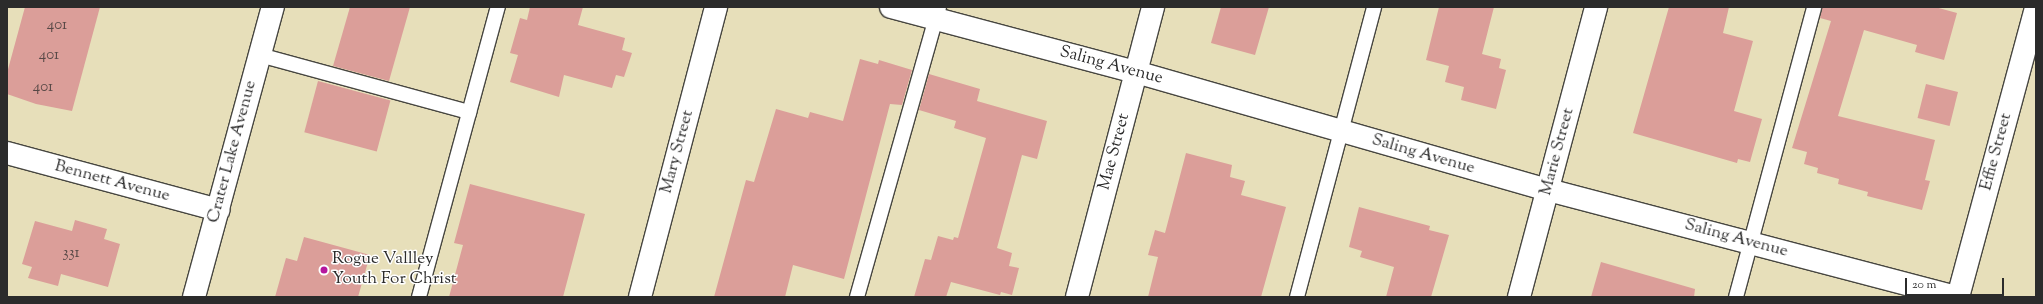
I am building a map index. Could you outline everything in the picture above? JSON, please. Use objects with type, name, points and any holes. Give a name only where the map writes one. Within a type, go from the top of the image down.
[{"type":"street","name":"Crater Lake Avenue","points":[[194,297],[273,7]]},
{"type":"street","name":"Mary Street","points":[[640,297],[716,7]]},
{"type":"street","name":"Saling Avenue","points":[[891,7],[938,13],[1136,72],[1548,190],[1957,297]]},
{"type":"street","name":"Mae Street","points":[[1077,297],[1153,7]]},
{"type":"street","name":"Marie Street","points":[[1519,297],[1596,7]]},
{"type":"street","name":"Effie Street","points":[[1957,297],[2036,7]]},
{"type":"street","name":"Bennett Avenue","points":[[7,153],[218,210]]},
{"type":"lane","points":[[419,297],[498,7]]},
{"type":"lane","points":[[1297,297],[1374,7]]},
{"type":"lane","points":[[1736,297],[1814,7]]},
{"type":"lane","points":[[857,297],[938,13]]},
{"type":"lane","points":[[260,55],[469,112]]},
{"type":"building","points":[[25,7],[100,7],[72,111],[36,104],[7,94],[7,73]]},
{"type":"building","points":[[350,7],[410,7],[389,81],[333,66]]},
{"type":"building","points":[[530,7],[583,7],[578,25],[625,38],[622,50],[632,53],[624,77],[616,75],[612,88],[564,75],[559,97],[510,82],[518,55],[510,53],[520,18],[527,20]]},
{"type":"building","points":[[1221,7],[1269,7],[1255,55],[1211,43]]},
{"type":"building","points":[[1439,7],[1494,7],[1482,54],[1501,59],[1499,68],[1506,70],[1496,109],[1461,100],[1464,87],[1445,82],[1449,66],[1426,60]]},
{"type":"building","points":[[1669,7],[1729,7],[1723,33],[1753,41],[1734,111],[1762,119],[1750,162],[1738,159],[1737,163],[1633,133]]},
{"type":"building","points":[[1822,7],[1935,7],[1957,13],[1944,60],[1915,52],[1917,45],[1864,30],[1838,116],[1935,140],[1925,180],[1930,181],[1922,210],[1867,196],[1868,192],[1838,184],[1839,179],[1817,173],[1818,168],[1804,164],[1807,152],[1792,148],[1831,21],[1820,18]]},
{"type":"building","points":[[860,59],[878,64],[879,60],[912,70],[902,105],[890,104],[844,279],[793,265],[785,297],[714,297],[746,180],[754,182],[776,109],[808,118],[810,112],[843,121]]},
{"type":"building","points":[[929,74],[980,89],[977,101],[1047,121],[1037,159],[1022,155],[997,248],[1012,253],[1009,266],[1019,268],[1012,295],[1001,292],[1000,295],[951,282],[946,297],[914,297],[925,259],[931,260],[938,236],[953,240],[954,237],[958,238],[986,138],[954,128],[956,121],[919,110]]},
{"type":"building","points":[[318,81],[390,100],[377,152],[304,132]]},
{"type":"building","points":[[1926,84],[1958,92],[1950,126],[1918,118]]},
{"type":"building","points":[[1186,153],[1232,165],[1230,177],[1245,181],[1241,195],[1286,207],[1261,297],[1148,297],[1158,257],[1148,255],[1155,230],[1165,233]]},
{"type":"building","points":[[470,184],[585,214],[563,297],[449,297],[463,245],[454,243]]},
{"type":"building","points":[[1359,207],[1430,226],[1429,230],[1449,235],[1431,297],[1386,297],[1394,267],[1360,257],[1362,251],[1349,247]]},
{"type":"building","points":[[75,220],[107,229],[104,239],[120,244],[108,287],[61,274],[58,286],[28,278],[32,267],[22,264],[35,221],[72,231]]},
{"type":"building","name":"Rogue Vallley Youth For Christ","points":[[304,237],[370,255],[358,297],[275,297],[286,258],[297,261]]},
{"type":"building","points":[[1601,262],[1695,289],[1694,297],[1591,297]]},
{"type":"place","name":"Rogue Vallley Youth For Christ","points":[[324,270]]}]
